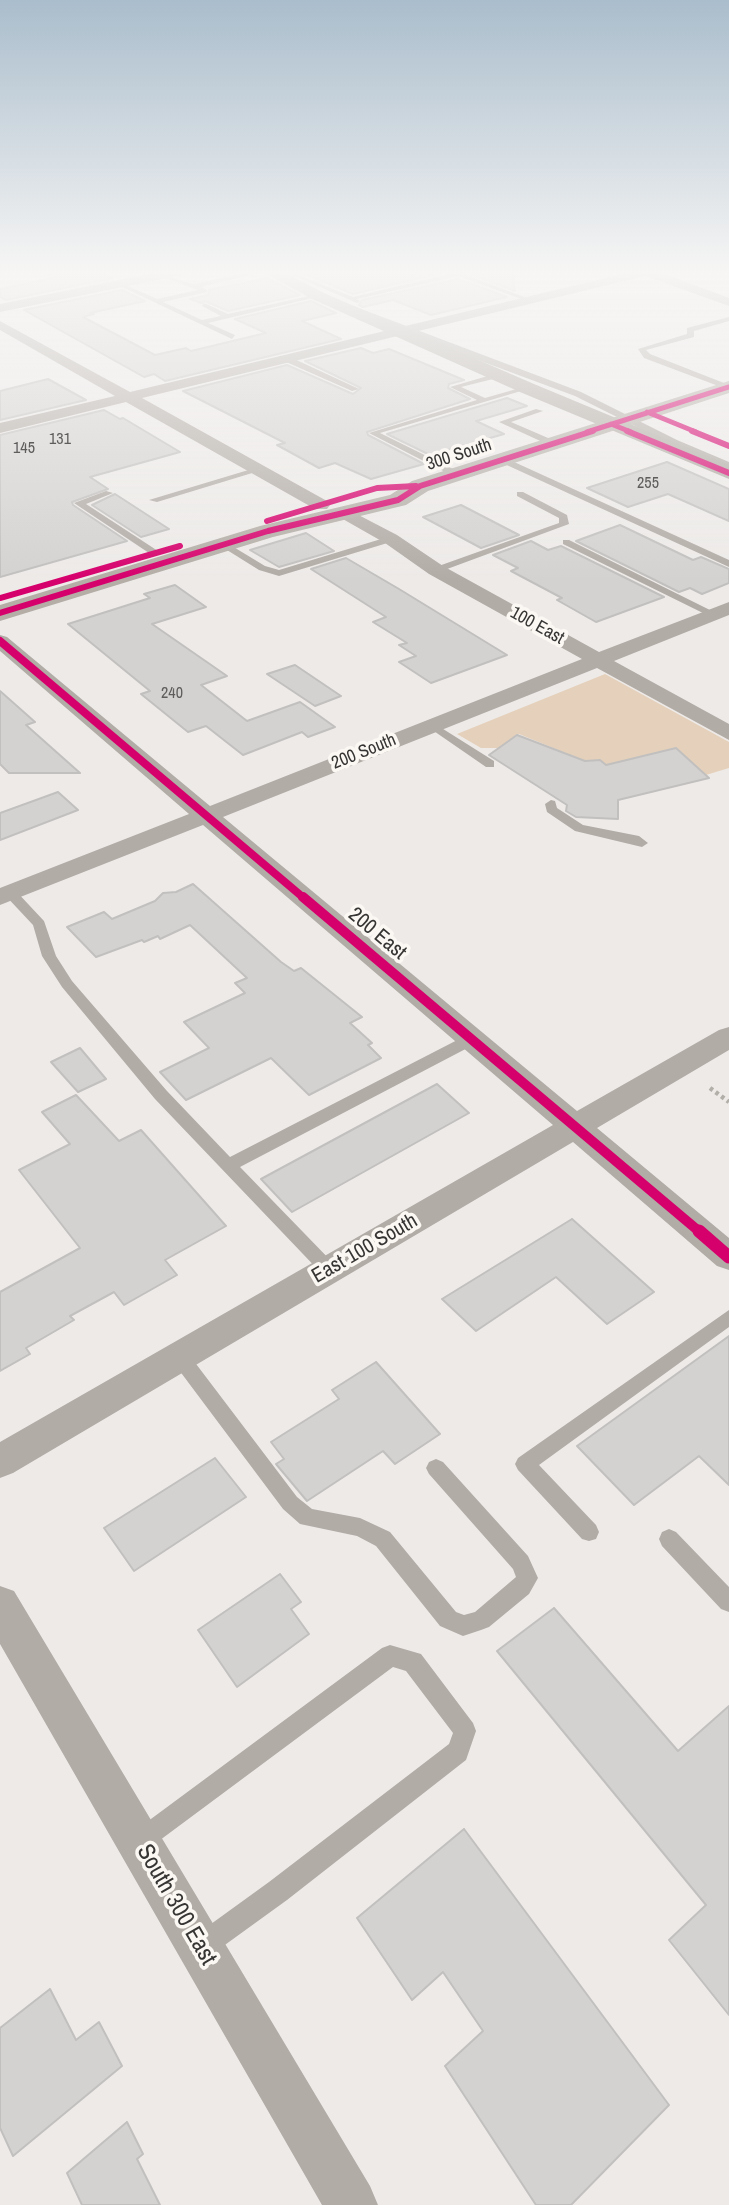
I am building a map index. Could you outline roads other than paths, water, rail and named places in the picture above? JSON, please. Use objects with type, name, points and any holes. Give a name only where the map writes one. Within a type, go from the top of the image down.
[{"type":"highway","points":[[524,374],[630,418],[729,473]]},
{"type":"highway","points":[[498,375],[527,388],[729,446]]},
{"type":"main road","name":"300 South","points":[[0,613],[268,531],[347,514],[398,499],[420,486],[729,388]]},
{"type":"main road","name":"300 South","points":[[0,598],[377,488],[420,486]]},
{"type":"street","points":[[88,374],[321,505]]},
{"type":"street","points":[[0,428],[225,374]]},
{"type":"street","name":"100 East","points":[[347,514],[391,539],[436,570],[729,733]]},
{"type":"street","name":"200 South","points":[[5,895],[721,611]]},
{"type":"street","name":"200 East","points":[[0,641],[729,1257]]},
{"type":"street","name":"East 100 South","points":[[0,1461],[729,1037]]},
{"type":"street","name":"South 300 East","points":[[0,1605],[351,2205]]},
{"type":"lane","points":[[320,374],[355,390]]},
{"type":"lane","points":[[693,374],[729,388]]},
{"type":"lane","points":[[484,400],[454,387],[498,375]]},
{"type":"lane","points":[[456,474],[373,433],[527,388]]},
{"type":"lane","points":[[539,411],[503,422],[552,443]]},
{"type":"lane","points":[[630,418],[729,463]]},
{"type":"lane","points":[[501,460],[729,564]]},
{"type":"lane","points":[[154,500],[258,470]]},
{"type":"lane","points":[[109,493],[79,503],[155,553]]},
{"type":"lane","points":[[436,570],[564,524],[564,517],[520,495]]},
{"type":"lane","points":[[224,545],[262,568],[279,573],[391,539]]},
{"type":"lane","points":[[566,542],[721,611]]},
{"type":"lane","points":[[432,725],[490,764]]},
{"type":"lane","points":[[551,804],[551,810],[579,828],[642,843]]},
{"type":"lane","points":[[5,895],[39,923],[49,956],[67,984],[161,1095],[329,1270]]},
{"type":"lane","points":[[229,1166],[471,1039]]},
{"type":"lane","points":[[589,1532],[525,1464],[729,1317]]},
{"type":"lane","points":[[180,1357],[290,1503],[307,1517],[360,1527],[383,1539],[447,1619],[463,1626],[481,1620],[522,1587],[527,1578],[521,1563],[436,1468]]},
{"type":"lane","points":[[669,1539],[729,1602]]},
{"type":"lane","points":[[139,1842],[390,1656],[413,1662],[466,1731],[458,1752],[289,1883],[200,1947]]}]
